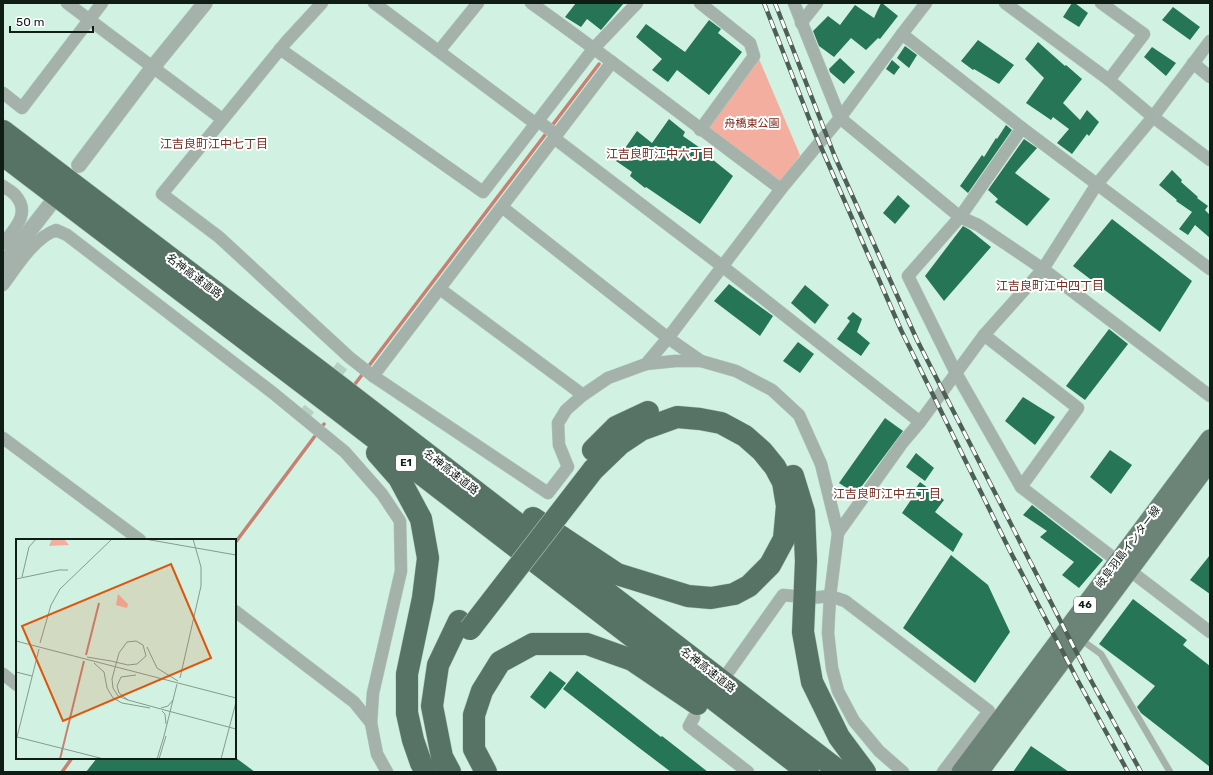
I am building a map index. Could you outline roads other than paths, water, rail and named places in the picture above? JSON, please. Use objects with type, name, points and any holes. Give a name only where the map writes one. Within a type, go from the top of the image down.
[{"type":"highway","name":"名神高速道路","points":[[3,131],[334,382],[840,772]]},
{"type":"highway","name":"名神高速道路","points":[[3,155],[337,409],[808,772]]},
{"type":"highway","points":[[334,382],[617,574],[688,596],[712,598],[734,594],[749,586],[770,565],[784,539],[787,506],[783,482],[775,467],[745,436],[722,423],[677,417],[641,430],[587,466]]},
{"type":"highway","points":[[450,772],[442,757],[432,706],[438,665],[464,625],[616,427],[652,410],[681,405],[708,406],[727,411],[746,421],[776,445],[796,480],[804,512],[806,561],[803,632],[812,682],[839,737],[865,772]]},
{"type":"highway","points":[[337,409],[399,478],[421,519],[428,558],[423,598],[407,674],[407,713],[413,740],[421,763],[426,772]]},
{"type":"highway","points":[[464,625],[444,696],[449,732],[457,760],[465,772]]},
{"type":"highway","points":[[486,772],[474,749],[474,715],[482,691],[500,662],[533,644],[587,644],[632,660],[797,772]]},
{"type":"main road","name":"岐阜羽島インター線","points":[[979,772],[1078,638],[1124,565],[1210,438]]},
{"type":"main road","name":"岐阜羽島インター線","points":[[961,772],[989,722],[1124,565],[1210,461]]},
{"type":"street","points":[[68,3],[222,119]]},
{"type":"street","points":[[3,93],[22,108],[102,3]]},
{"type":"street","points":[[79,165],[153,67],[205,3]]},
{"type":"street","points":[[322,3],[280,49],[162,194],[219,237],[348,357],[372,375],[548,493],[568,467],[559,445],[558,423],[566,410],[583,395],[608,378],[646,364],[675,361],[701,361],[736,371],[772,390],[798,415],[821,464],[838,533],[830,596],[828,633],[832,668],[838,691],[854,722],[879,751],[903,772]]},
{"type":"street","points":[[374,3],[555,135],[920,422]]},
{"type":"street","points":[[439,51],[478,3]]},
{"type":"street","points":[[531,3],[594,48],[700,130],[781,189]]},
{"type":"street","points":[[280,49],[483,192],[539,123],[594,48],[637,3]]},
{"type":"street","points":[[700,3],[750,43],[754,56],[700,130]]},
{"type":"street","points":[[794,3],[840,118],[960,217],[978,225],[1043,269],[1210,396]]},
{"type":"street","points":[[801,23],[817,3]]},
{"type":"street","points":[[646,364],[668,338],[781,189],[840,118],[926,3]]},
{"type":"street","points":[[1005,3],[1109,80],[1153,117],[1210,160]]},
{"type":"street","points":[[1101,3],[1144,34],[1109,80]]},
{"type":"street","points":[[902,34],[1022,128],[1210,269]]},
{"type":"street","points":[[838,533],[903,442],[920,422],[984,335],[1043,269],[1097,184],[1153,117],[1210,41]]},
{"type":"street","points":[[372,375],[440,289],[555,135],[612,62]]},
{"type":"street","points":[[1193,63],[1210,77]]},
{"type":"street","points":[[1022,128],[960,217],[908,276],[956,373],[1021,487],[1210,632]]},
{"type":"street","points":[[3,186],[16,196],[22,207],[21,221],[3,244]]},
{"type":"street","points":[[3,265],[49,206]]},
{"type":"street","points":[[502,207],[668,338],[701,361]]},
{"type":"street","points":[[3,285],[39,240],[48,233],[56,230],[67,235],[273,393],[345,452],[382,494],[400,521],[401,571],[373,693],[371,723],[377,754],[387,772]]},
{"type":"street","points":[[440,289],[583,395]]},
{"type":"street","points":[[984,335],[1078,408],[1021,487]]},
{"type":"street","points":[[3,438],[139,539]]},
{"type":"street","points":[[729,671],[783,595],[793,596]]},
{"type":"street","points":[[811,598],[830,596],[845,601],[989,711],[989,722],[943,772]]},
{"type":"street","points":[[236,612],[354,702],[371,723]]},
{"type":"street","points":[[3,674],[16,684]]},
{"type":"street","points":[[694,717],[688,726],[748,772]]},
{"type":"lane","points":[[1078,638],[1101,654],[1170,772]]},
{"type":"waterway","points":[[355,384],[599,64]]},
{"type":"waterway","points":[[236,542],[324,424]]},
{"type":"waterway","points":[[62,772],[71,759]]},
{"type":"tunnel","points":[[302,418],[349,357]]},
{"type":"railway","points":[[764,3],[814,131],[901,330],[1010,551],[1078,681],[1128,772]]},
{"type":"railway","points":[[775,3],[835,157],[917,340],[1088,675],[1141,772]]},
{"type":"district","name":"江吉良町江中七丁目","points":[[214,144]]},
{"type":"district","name":"江吉良町江中六丁目","points":[[660,154]]},
{"type":"district","name":"江吉良町江中四丁目","points":[[1050,286]]},
{"type":"district","name":"江吉良町江中五丁目","points":[[887,494]]},
{"type":"park label","name":"舟橋東公園","points":[[752,123]]}]
